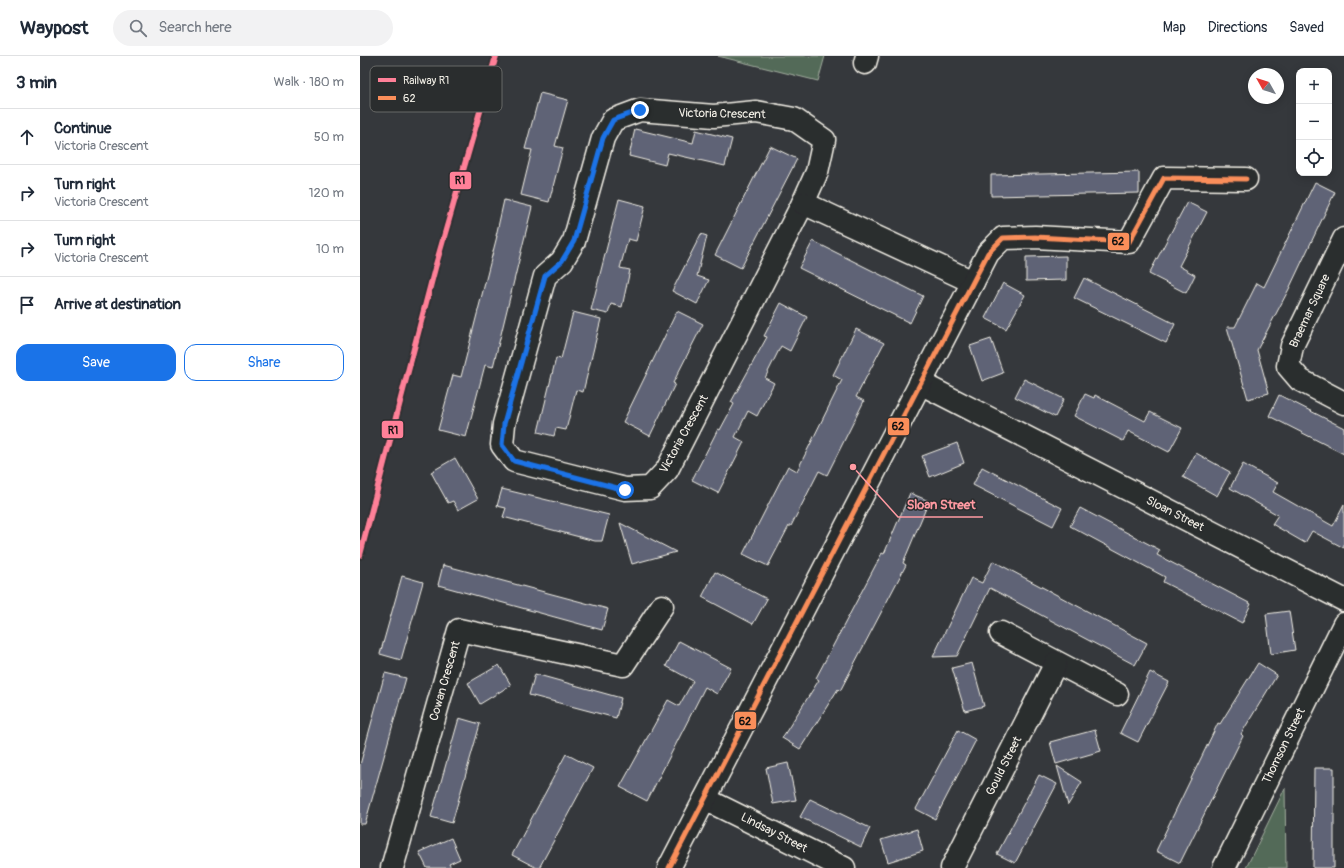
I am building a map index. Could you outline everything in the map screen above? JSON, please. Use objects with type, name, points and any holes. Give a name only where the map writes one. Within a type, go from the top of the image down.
[{"type":"street","name":"Victoria Crescent","points":[[640,110],[714,116],[756,112],[794,119],[824,140],[816,172],[803,203],[667,470],[650,488],[625,490],[514,461],[502,445],[504,424],[545,276],[562,261],[574,241],[603,138],[613,120],[640,110]]},
{"type":"street","points":[[669,868],[988,253],[1003,238],[1035,237],[1129,242],[1164,178],[1246,179]]},
{"type":"street","points":[[803,203],[973,282]]},
{"type":"street","name":"Braemar Square","points":[[1344,239],[1292,346],[1288,366],[1300,380],[1344,403]]},
{"type":"street","name":"Sloan Street","points":[[920,384],[1344,600]]},
{"type":"street","name":"Cowan Crescent","points":[[392,868],[459,630],[623,665],[662,606]]},
{"type":"street","name":"Thomson Street","points":[[1224,868],[1344,624]]},
{"type":"street","points":[[1001,633],[1117,694]]},
{"type":"street","name":"Gould Street","points":[[952,868],[1056,663]]},
{"type":"street","name":"Lindsay Street","points":[[705,799],[844,868]]},
{"type":"green space","points":[[718,56],[825,56],[818,81]]},
{"type":"green space","points":[[1285,788],[1286,868],[1246,868]]},
{"type":"building","points":[[540,93],[568,100],[555,146],[563,148],[549,202],[521,195],[532,150],[525,149]]},
{"type":"building","points":[[635,129],[693,143],[696,130],[732,139],[725,166],[668,153],[665,165],[629,156]]},
{"type":"building","points":[[770,146],[797,159],[741,268],[715,255]]},
{"type":"building","points":[[1139,172],[1139,193],[991,196],[991,175]]},
{"type":"building","points":[[1315,182],[1335,192],[1289,289],[1257,350],[1269,393],[1248,399],[1227,327],[1235,327],[1257,283],[1264,287]]},
{"type":"building","points":[[619,199],[645,206],[636,241],[628,239],[620,268],[630,270],[622,307],[611,304],[608,314],[591,310]]},
{"type":"building","points":[[504,200],[532,207],[493,367],[485,365],[466,437],[438,430],[453,375],[461,377],[497,236]]},
{"type":"building","points":[[1187,202],[1207,212],[1179,266],[1195,275],[1186,293],[1149,274]]},
{"type":"building","points":[[701,234],[707,236],[697,276],[709,280],[697,304],[672,291]]},
{"type":"building","points":[[813,241],[923,296],[910,323],[799,268]]},
{"type":"building","points":[[1066,256],[1066,280],[1026,281],[1026,257]]},
{"type":"building","points":[[1084,278],[1175,324],[1166,343],[1074,298]]},
{"type":"building","points":[[1003,283],[1025,295],[1006,329],[985,318]]},
{"type":"building","points":[[781,303],[807,317],[790,351],[781,346],[765,378],[774,383],[757,416],[748,411],[735,437],[744,442],[718,493],[692,480],[718,429],[720,430],[734,404],[731,402],[767,337],[764,336]]},
{"type":"building","points":[[677,311],[703,324],[673,383],[675,384],[650,436],[623,422]]},
{"type":"building","points":[[573,312],[601,319],[583,392],[576,390],[566,430],[556,428],[554,436],[538,432],[556,358],[561,359]]},
{"type":"building","points":[[856,329],[884,343],[856,397],[864,401],[827,475],[819,471],[791,526],[789,526],[768,566],[743,554],[788,466],[797,471],[842,380],[833,375]]},
{"type":"building","points":[[991,339],[1003,373],[982,381],[970,346]]},
{"type":"building","points":[[1024,379],[1064,399],[1055,417],[1015,397]]},
{"type":"building","points":[[1085,394],[1094,398],[1095,395],[1145,421],[1150,412],[1182,428],[1169,452],[1128,431],[1123,441],[1074,416]]},
{"type":"building","points":[[1279,395],[1344,428],[1344,454],[1269,416]]},
{"type":"building","points":[[957,443],[964,463],[930,477],[922,456]]},
{"type":"building","points":[[1196,453],[1230,472],[1217,496],[1183,477]]},
{"type":"building","points":[[455,458],[478,499],[458,510],[453,501],[448,503],[431,472]]},
{"type":"building","points":[[1243,464],[1278,483],[1273,492],[1333,526],[1344,505],[1344,548],[1312,531],[1305,543],[1272,524],[1278,515],[1230,488]]},
{"type":"building","points":[[982,467],[1062,508],[1053,526],[973,485]]},
{"type":"building","points":[[502,489],[609,515],[602,541],[595,541],[503,517],[506,508],[497,506]]},
{"type":"building","points":[[910,493],[929,501],[903,563],[906,565],[840,691],[838,689],[800,749],[782,738],[819,680],[816,678],[882,553],[884,554]]},
{"type":"building","points":[[1080,508],[1160,550],[1157,555],[1251,604],[1242,623],[1163,582],[1165,577],[1070,526]]},
{"type":"building","points":[[620,523],[676,552],[632,564]]},
{"type":"building","points":[[993,561],[1147,643],[1135,665],[990,588],[957,656],[933,657],[971,578],[982,583]]},
{"type":"building","points":[[443,565],[608,609],[602,630],[438,585]]},
{"type":"building","points":[[715,572],[767,599],[753,624],[702,597]]},
{"type":"building","points":[[402,576],[423,582],[401,660],[380,654]]},
{"type":"building","points":[[1289,611],[1295,650],[1271,654],[1266,614]]},
{"type":"building","points":[[679,641],[731,668],[717,694],[705,687],[647,801],[620,787],[668,700],[679,706],[693,681],[666,666]]},
{"type":"building","points":[[972,663],[984,706],[965,711],[952,668]]},
{"type":"building","points":[[1258,663],[1277,675],[1241,734],[1243,736],[1180,863],[1156,851],[1218,723],[1220,724]]},
{"type":"building","points":[[499,665],[511,685],[480,704],[468,683]]},
{"type":"building","points":[[1150,672],[1169,682],[1138,742],[1120,733]]},
{"type":"building","points":[[385,673],[406,678],[365,824],[360,824],[360,765]]},
{"type":"building","points":[[535,674],[621,698],[616,718],[529,695]]},
{"type":"building","points":[[459,718],[480,724],[452,823],[431,817]]},
{"type":"building","points":[[958,730],[976,740],[935,819],[916,809]]},
{"type":"building","points":[[1095,730],[1101,751],[1056,764],[1050,742]]},
{"type":"building","points":[[566,754],[593,768],[539,868],[537,868],[512,855]]},
{"type":"building","points":[[788,763],[796,800],[773,804],[766,768]]},
{"type":"building","points":[[1057,766],[1082,782],[1068,805]]},
{"type":"building","points":[[1314,768],[1334,768],[1334,868],[1313,868]]},
{"type":"building","points":[[1039,775],[1057,784],[1015,863],[997,854]]},
{"type":"building","points":[[810,799],[870,828],[861,847],[800,817]]},
{"type":"building","points":[[917,829],[923,851],[888,862],[881,840]]},
{"type":"building","points":[[451,838],[460,859],[449,864],[451,868],[427,868],[419,852]]},
{"type":"rail line","name":"R1","points":[[493,66],[496,56]]},
{"type":"rail line","name":"R1","points":[[360,555],[435,268],[480,112]]},
{"type":"transit line","name":"62","points":[[669,868],[988,253],[1003,238],[1035,237],[1129,242],[1164,178],[1246,179]]},
{"type":"place","name":"Sloan Street","points":[[853,467]]},
{"type":"route","points":[[625,490],[514,461],[502,445],[504,424],[545,276],[562,261],[574,241],[603,138],[613,120],[640,110]]}]
